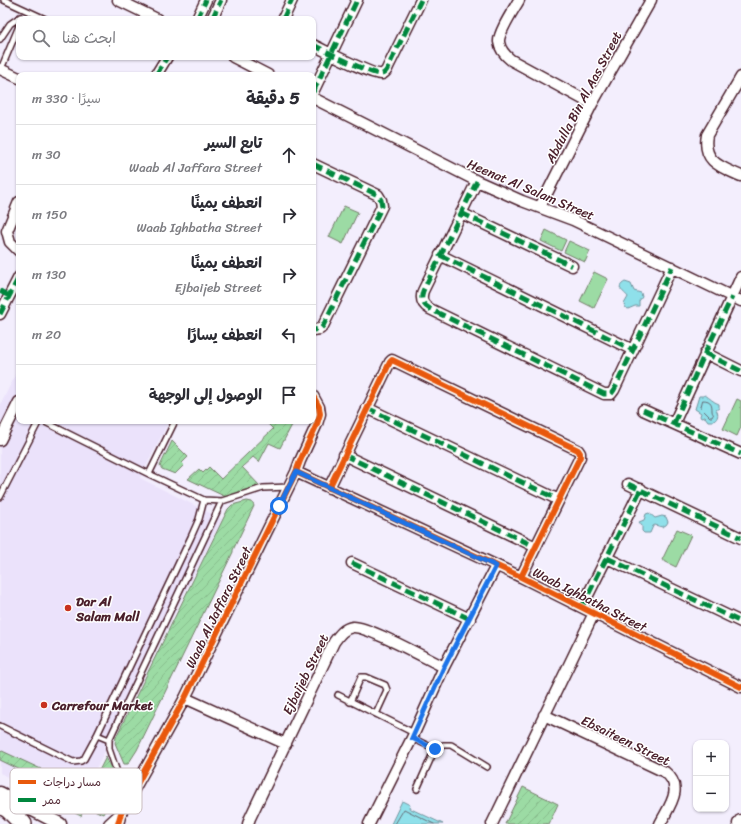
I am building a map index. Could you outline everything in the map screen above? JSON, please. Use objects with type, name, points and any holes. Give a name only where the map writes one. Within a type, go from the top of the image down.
[{"type":"highway","points":[[0,804],[10,811]]},
{"type":"highway","points":[[0,814],[18,824]]},
{"type":"highway","points":[[13,814],[23,824]]},
{"type":"street","points":[[118,0],[134,3],[153,16]]},
{"type":"street","points":[[198,16],[206,0]]},
{"type":"street","points":[[213,16],[221,0]]},
{"type":"street","points":[[284,16],[292,0]]},
{"type":"street","points":[[316,86],[357,0]]},
{"type":"street","points":[[316,46],[371,72],[382,74],[386,71],[421,0]]},
{"type":"street","points":[[519,0],[500,38],[499,42],[505,55],[511,60],[592,104]]},
{"type":"street","name":"Abdulla Bin Al Aas Street","points":[[540,207],[592,104],[651,0]]},
{"type":"street","points":[[158,72],[165,60]]},
{"type":"street","points":[[239,60],[262,72]]},
{"type":"street","points":[[0,69],[16,77]]},
{"type":"street","points":[[741,77],[707,135],[705,145],[708,154],[714,162],[741,176]]},
{"type":"street","name":"Heenat Al Salam Street","points":[[316,100],[477,181],[522,201],[573,220],[737,299]]},
{"type":"street","points":[[316,165],[378,196],[381,200],[382,206],[323,326],[320,329],[316,330]]},
{"type":"street","points":[[477,181],[421,296],[422,302],[430,309],[606,395],[613,392],[672,267]]},
{"type":"street","points":[[16,210],[8,231],[10,242],[16,248]]},
{"type":"street","points":[[461,213],[572,266]]},
{"type":"street","points":[[440,256],[633,350]]},
{"type":"street","points":[[674,423],[705,353],[737,299],[741,277]]},
{"type":"street","points":[[0,314],[5,293],[16,280]]},
{"type":"street","points":[[705,353],[741,371]]},
{"type":"street","points":[[329,488],[367,408],[392,360],[578,450],[580,453],[580,457],[521,577]]},
{"type":"street","name":"Waab Al Jaffara Street","points":[[142,775],[185,698],[296,472],[320,414],[316,402]]},
{"type":"street","points":[[367,408],[559,500]]},
{"type":"street","points":[[0,440],[16,410]]},
{"type":"street","points":[[643,410],[741,454]]},
{"type":"street","points":[[344,455],[536,547]]},
{"type":"street","name":"Waab Ighbatha Street","points":[[296,472],[521,577],[741,687]]},
{"type":"street","points":[[628,484],[741,538]]},
{"type":"street","points":[[582,607],[640,490]]},
{"type":"street","points":[[607,558],[741,622]]},
{"type":"street","points":[[352,563],[470,619]]},
{"type":"street","points":[[370,824],[444,667],[496,566]]},
{"type":"street","points":[[492,824],[594,613]]},
{"type":"street","name":"Ejbaijeb Street","points":[[248,824],[338,635],[347,628],[353,627],[367,630],[444,667]]},
{"type":"street","points":[[185,698],[286,744]]},
{"type":"street","name":"Ebsaiteen Street","points":[[544,715],[670,775],[676,792],[660,824]]},
{"type":"street","points":[[0,793],[10,798]]},
{"type":"street","points":[[41,814],[60,824]]},
{"type":"street","name":"Waab Al Jaffara Street","points":[[109,824],[121,814]]},
{"type":"street","name":"Waab Al Jaffara Street","points":[[118,824],[121,814]]},
{"type":"lane","points":[[4,0],[39,16]]},
{"type":"lane","points":[[21,16],[24,9]]},
{"type":"lane","points":[[0,39],[10,24],[16,20]]},
{"type":"lane","points":[[0,69],[16,33]]},
{"type":"lane","points":[[0,497],[36,424]]},
{"type":"lane","points":[[49,424],[204,500],[222,501],[263,488],[289,487]]},
{"type":"lane","points":[[149,474],[174,424]]},
{"type":"lane","points":[[0,726],[73,762],[84,759],[191,537],[199,519],[204,500]]},
{"type":"lane","points":[[115,768],[109,749],[109,740],[222,501]]},
{"type":"lane","points":[[350,702],[361,677],[366,677],[385,685],[387,690],[376,714]]},
{"type":"lane","points":[[338,695],[376,714],[435,749]]},
{"type":"lane","points":[[97,734],[109,740]]},
{"type":"lane","points":[[417,789],[435,749],[443,745],[451,745],[487,767]]},
{"type":"shaded area","points":[[16,373],[16,424],[167,424],[140,478],[222,519],[96,768],[10,768],[10,778],[0,773],[0,406]]},
{"type":"green space","points":[[344,206],[358,212],[343,244],[329,237]]},
{"type":"green space","points":[[546,230],[566,240],[561,251],[541,241]]},
{"type":"green space","points":[[569,241],[590,251],[585,262],[564,252]]},
{"type":"green space","points":[[594,272],[608,279],[594,308],[580,301]]},
{"type":"green space","points":[[737,399],[741,401],[741,427],[737,436],[723,429]]},
{"type":"green space","points":[[268,424],[292,424],[280,448],[269,443],[259,462],[253,457],[242,467],[260,486],[258,489],[226,497],[188,479],[199,469],[203,473],[209,467],[221,479],[273,429]]},
{"type":"green space","points":[[172,441],[188,457],[182,463],[184,465],[175,474],[162,469],[160,466]]},
{"type":"green space","points":[[247,501],[252,502],[254,506],[233,552],[137,750],[128,764],[124,764],[115,743],[116,737],[228,509],[232,505]]},
{"type":"green space","points":[[677,529],[691,535],[676,567],[662,560]]},
{"type":"green space","points":[[0,750],[39,768],[16,768],[0,760]]},
{"type":"green space","points":[[106,757],[111,768],[100,768]]},
{"type":"green space","points":[[523,787],[558,804],[549,824],[505,824]]},
{"type":"water","points":[[625,282],[631,284],[634,291],[641,293],[642,297],[639,301],[639,306],[628,309],[625,307],[624,304],[628,297],[621,290],[620,286]]},
{"type":"water","points":[[705,395],[719,404],[719,408],[716,410],[718,416],[714,421],[708,421],[705,417],[701,418],[701,413],[695,409],[699,396]]},
{"type":"water","points":[[649,513],[655,518],[662,516],[666,517],[668,522],[662,527],[655,525],[650,533],[644,533],[639,522],[644,520],[646,514]]},
{"type":"water","points":[[402,801],[410,805],[409,808],[443,824],[391,824]]},
{"type":"marked path","points":[[198,16],[206,0]]},
{"type":"marked path","points":[[213,16],[221,0]]},
{"type":"marked path","points":[[284,16],[292,0]]},
{"type":"marked path","points":[[316,86],[357,0]]},
{"type":"marked path","points":[[316,46],[359,67],[377,74],[382,74],[387,69],[421,0]]},
{"type":"marked path","points":[[158,72],[165,60]]},
{"type":"marked path","points":[[316,165],[378,195],[382,206],[323,326],[320,329],[316,330]]},
{"type":"marked path","points":[[477,181],[423,291],[422,300],[424,304],[430,309],[604,394],[611,394],[614,390],[672,267]]},
{"type":"marked path","points":[[461,213],[572,266]]},
{"type":"marked path","points":[[440,255],[633,350]]},
{"type":"marked path","points":[[0,314],[16,283]]},
{"type":"marked path","points":[[0,291],[9,296]]},
{"type":"marked path","points":[[674,423],[732,297]]},
{"type":"marked path","points":[[705,353],[741,371]]},
{"type":"marked path","points":[[367,408],[559,500]]},
{"type":"marked path","points":[[643,410],[741,454]]},
{"type":"marked path","points":[[344,455],[536,547]]},
{"type":"marked path","points":[[628,484],[741,538]]},
{"type":"marked path","points":[[582,607],[641,489]]},
{"type":"marked path","points":[[607,558],[741,622]]},
{"type":"marked path","points":[[352,563],[470,619]]},
{"type":"cycle path","points":[[329,488],[392,360],[578,450],[580,453],[580,457],[521,577]]},
{"type":"cycle path","points":[[142,775],[185,698],[296,472],[320,414],[316,402]]},
{"type":"cycle path","points":[[296,472],[521,577],[741,687]]},
{"type":"cycle path","points":[[118,824],[121,814]]},
{"type":"place","name":"Dar Al Salam Mall","points":[[68,608]]},
{"type":"place","name":"Carrefour Market","points":[[44,705]]},
{"type":"route","points":[[279,506],[296,472],[496,566],[444,667],[412,738],[435,749]]}]
